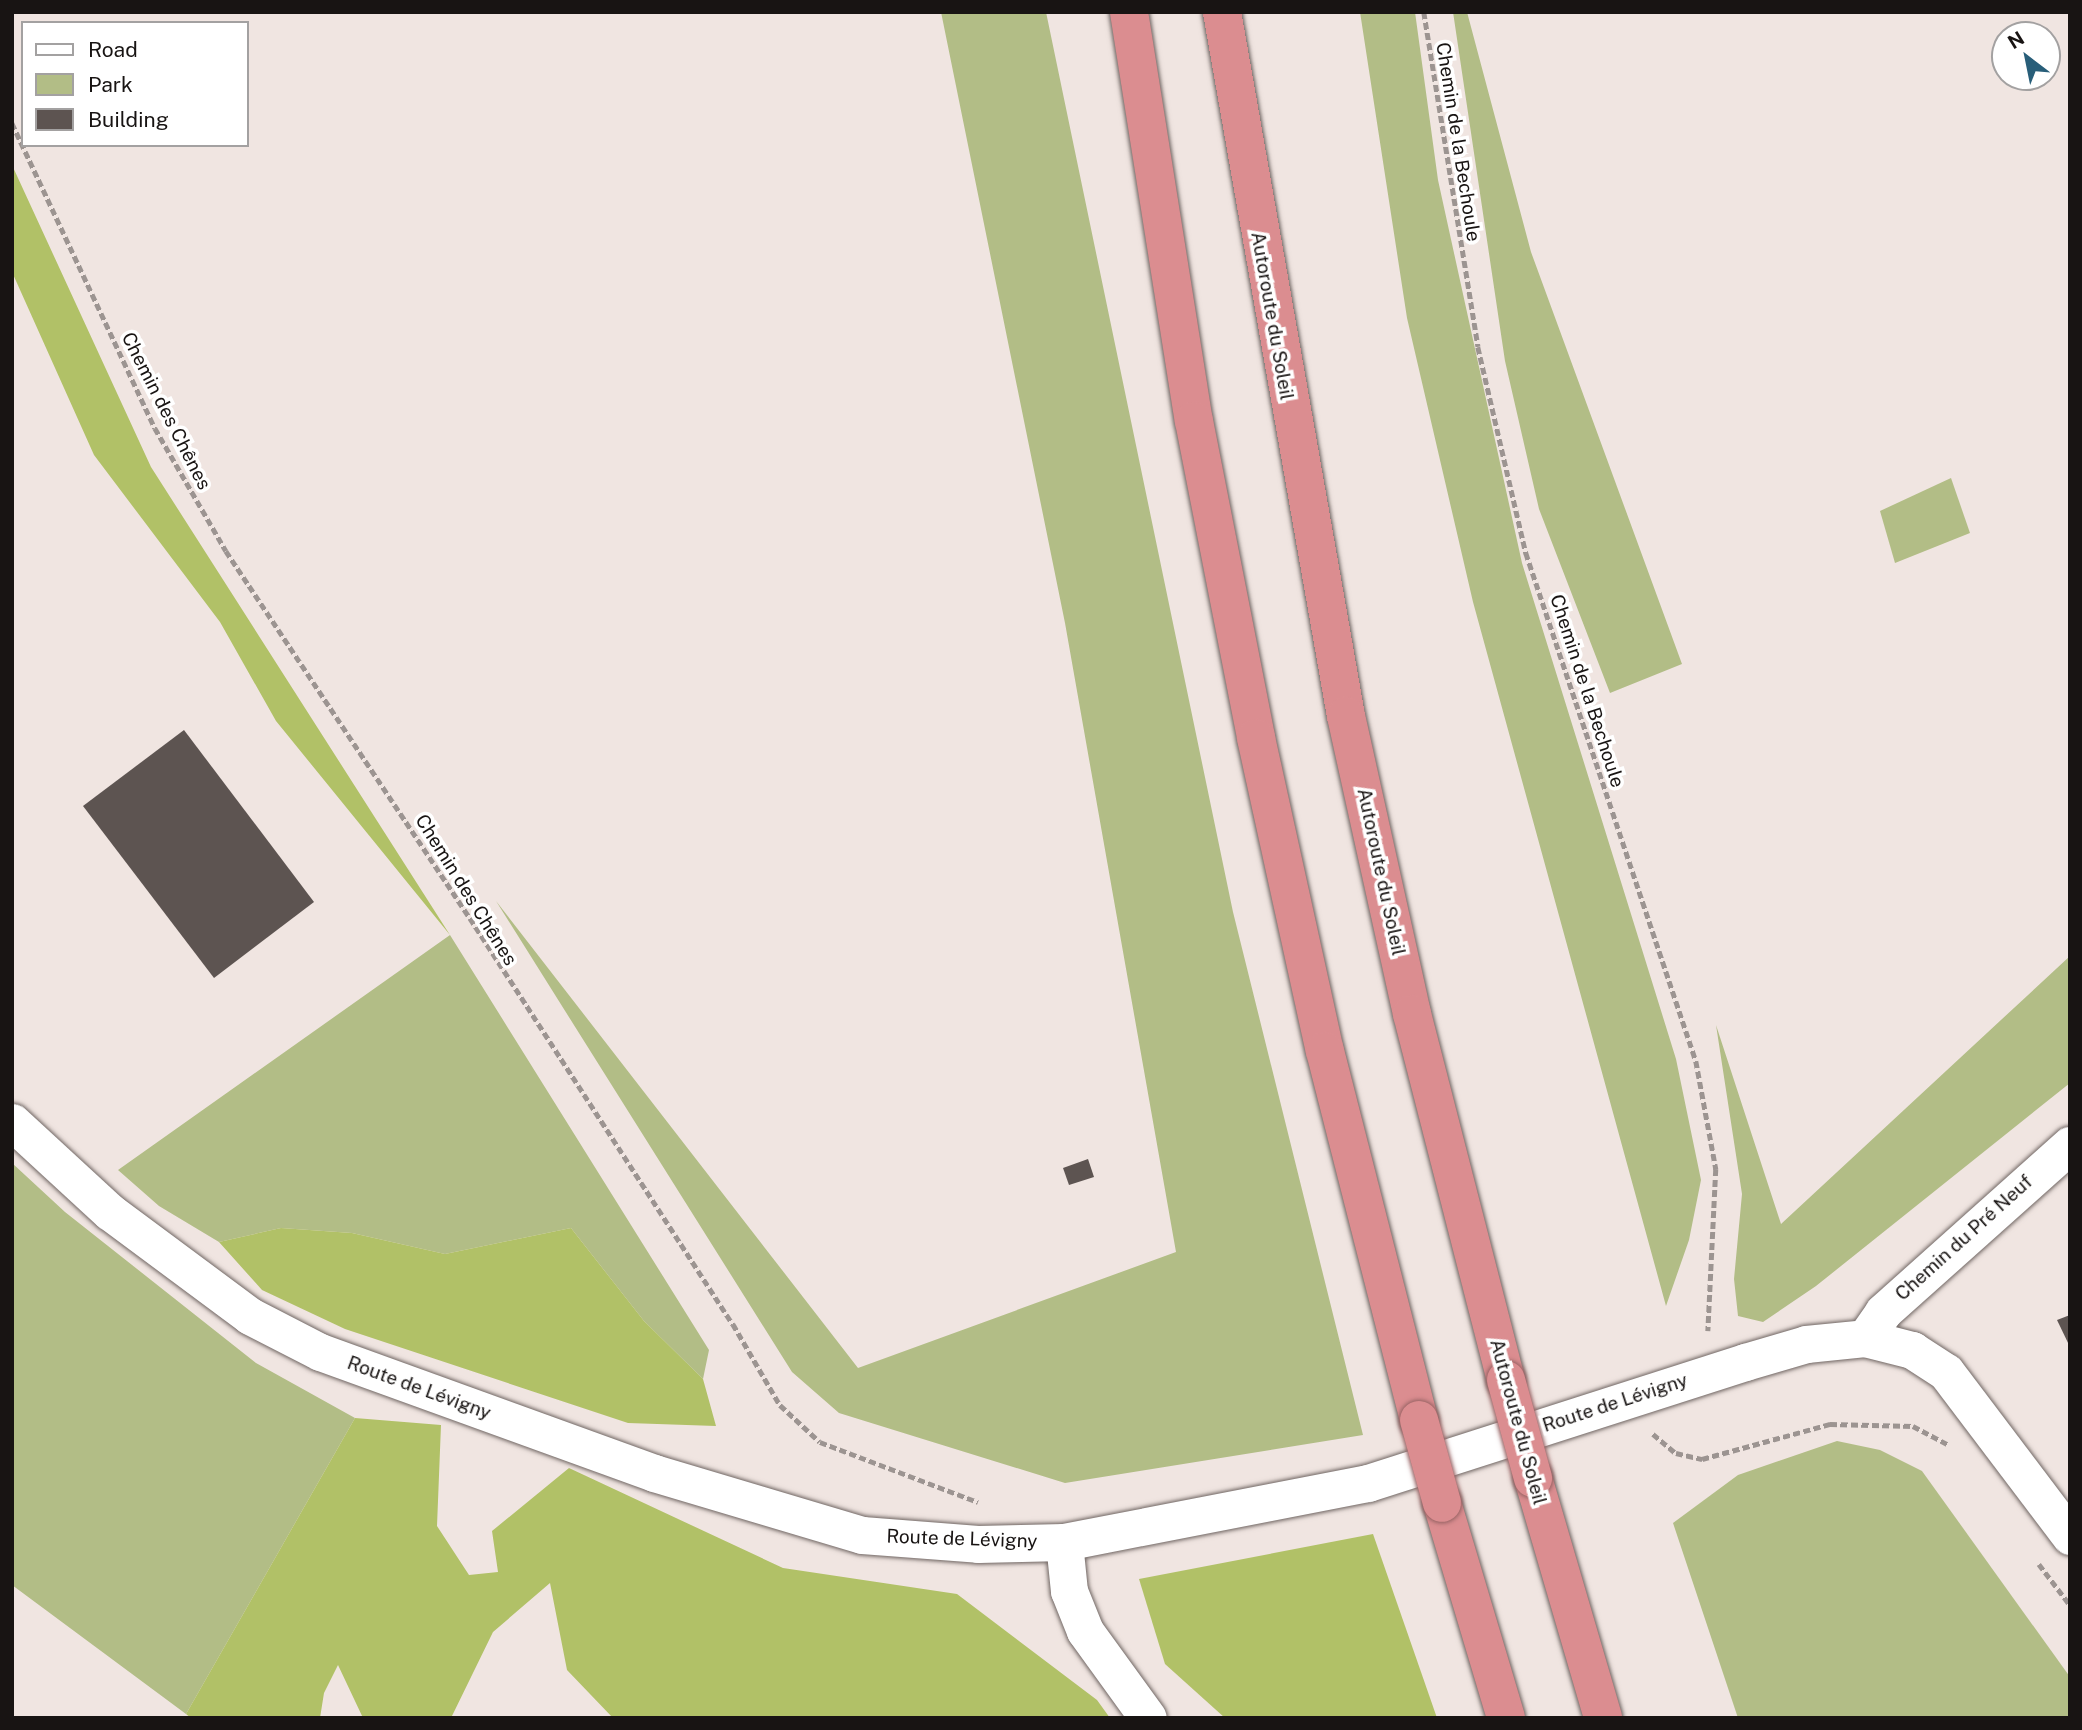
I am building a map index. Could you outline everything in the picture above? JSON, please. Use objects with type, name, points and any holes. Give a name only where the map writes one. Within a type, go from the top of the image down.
[{"type":"highway","points":[[1129,12],[1194,421],[1256,738],[1325,1051],[1419,1420],[1506,1718]]},
{"type":"highway","name":"Autoroute du Soleil","points":[[1222,12],[1346,716],[1412,1014],[1532,1478],[1603,1718]]},
{"type":"street","name":"Route de Lévigny","points":[[12,1122],[132,1228],[250,1316],[320,1352],[654,1473],[862,1535],[1048,1543],[1368,1483],[1806,1344],[1865,1338],[1912,1350],[1947,1372],[2070,1536]]},
{"type":"street","name":"Chemin du Pré Neuf","points":[[1865,1338],[1883,1311],[2070,1145]]},
{"type":"street","points":[[1048,1543],[1085,1631],[1148,1718]]},
{"type":"path","name":"Chemin de la Bechoule","points":[[1424,12],[1478,347],[1526,553],[1696,1061],[1716,1169],[1705,1374]]},
{"type":"path","name":"Chemin des Chênes","points":[[12,123],[21,142]]},
{"type":"path","name":"Chemin des Chênes","points":[[23,147],[155,428],[226,551],[470,918],[733,1324],[780,1405],[820,1442],[977,1501],[1048,1543]]},
{"type":"path","points":[[1614,1403],[1676,1453],[1702,1459],[1830,1424],[1864,1423],[1913,1426],[1949,1445],[1957,1455]]},
{"type":"path","points":[[2029,1552],[2070,1605]]},
{"type":"green space","points":[[941,12],[1046,12],[1233,912],[1363,1435],[1065,1483],[839,1413],[792,1372],[496,901],[858,1368],[1176,1252],[1065,623]]},
{"type":"green space","points":[[1360,12],[1415,12],[1438,180],[1522,563],[1676,1059],[1701,1180],[1689,1240],[1666,1306],[1473,602],[1407,318]]},
{"type":"green space","points":[[1453,12],[1467,12],[1531,252],[1682,664],[1610,693],[1539,509],[1505,361]]},
{"type":"green space","points":[[12,165],[151,467],[450,935],[276,721],[220,622],[94,455],[12,272]]},
{"type":"green space","points":[[1951,478],[1970,533],[1895,563],[1880,511]]},
{"type":"green space","points":[[450,935],[709,1350],[703,1379],[644,1321],[571,1228],[445,1254],[352,1233],[281,1228],[219,1242],[159,1206],[118,1170]]},
{"type":"green space","points":[[2070,956],[2070,1083],[1816,1286],[1763,1322],[1738,1316],[1734,1279],[1742,1194],[1716,1025],[1781,1224]]},
{"type":"green space","points":[[12,1163],[65,1212],[256,1363],[355,1418],[186,1714],[12,1585]]},
{"type":"green space","points":[[281,1228],[352,1233],[445,1254],[571,1228],[644,1321],[703,1379],[716,1426],[628,1423],[345,1329],[262,1290],[219,1242]]},
{"type":"green space","points":[[355,1418],[441,1425],[437,1526],[469,1575],[498,1572],[492,1531],[569,1468],[783,1568],[957,1594],[1097,1700],[1110,1718],[613,1718],[567,1670],[550,1583],[493,1632],[451,1718],[363,1718],[338,1665],[324,1693],[320,1718],[191,1718],[186,1714]]},
{"type":"green space","points":[[1837,1441],[1880,1450],[1922,1471],[2070,1677],[2070,1718],[1738,1718],[1673,1523],[1738,1475]]},
{"type":"green space","points":[[1373,1534],[1437,1718],[1225,1718],[1165,1664],[1139,1579]]},
{"type":"building","points":[[184,730],[314,902],[214,978],[83,806]]},
{"type":"building","points":[[1088,1159],[1094,1177],[1069,1185],[1063,1168]]},
{"type":"building","points":[[2070,1315],[2070,1347],[2057,1320]]}]
